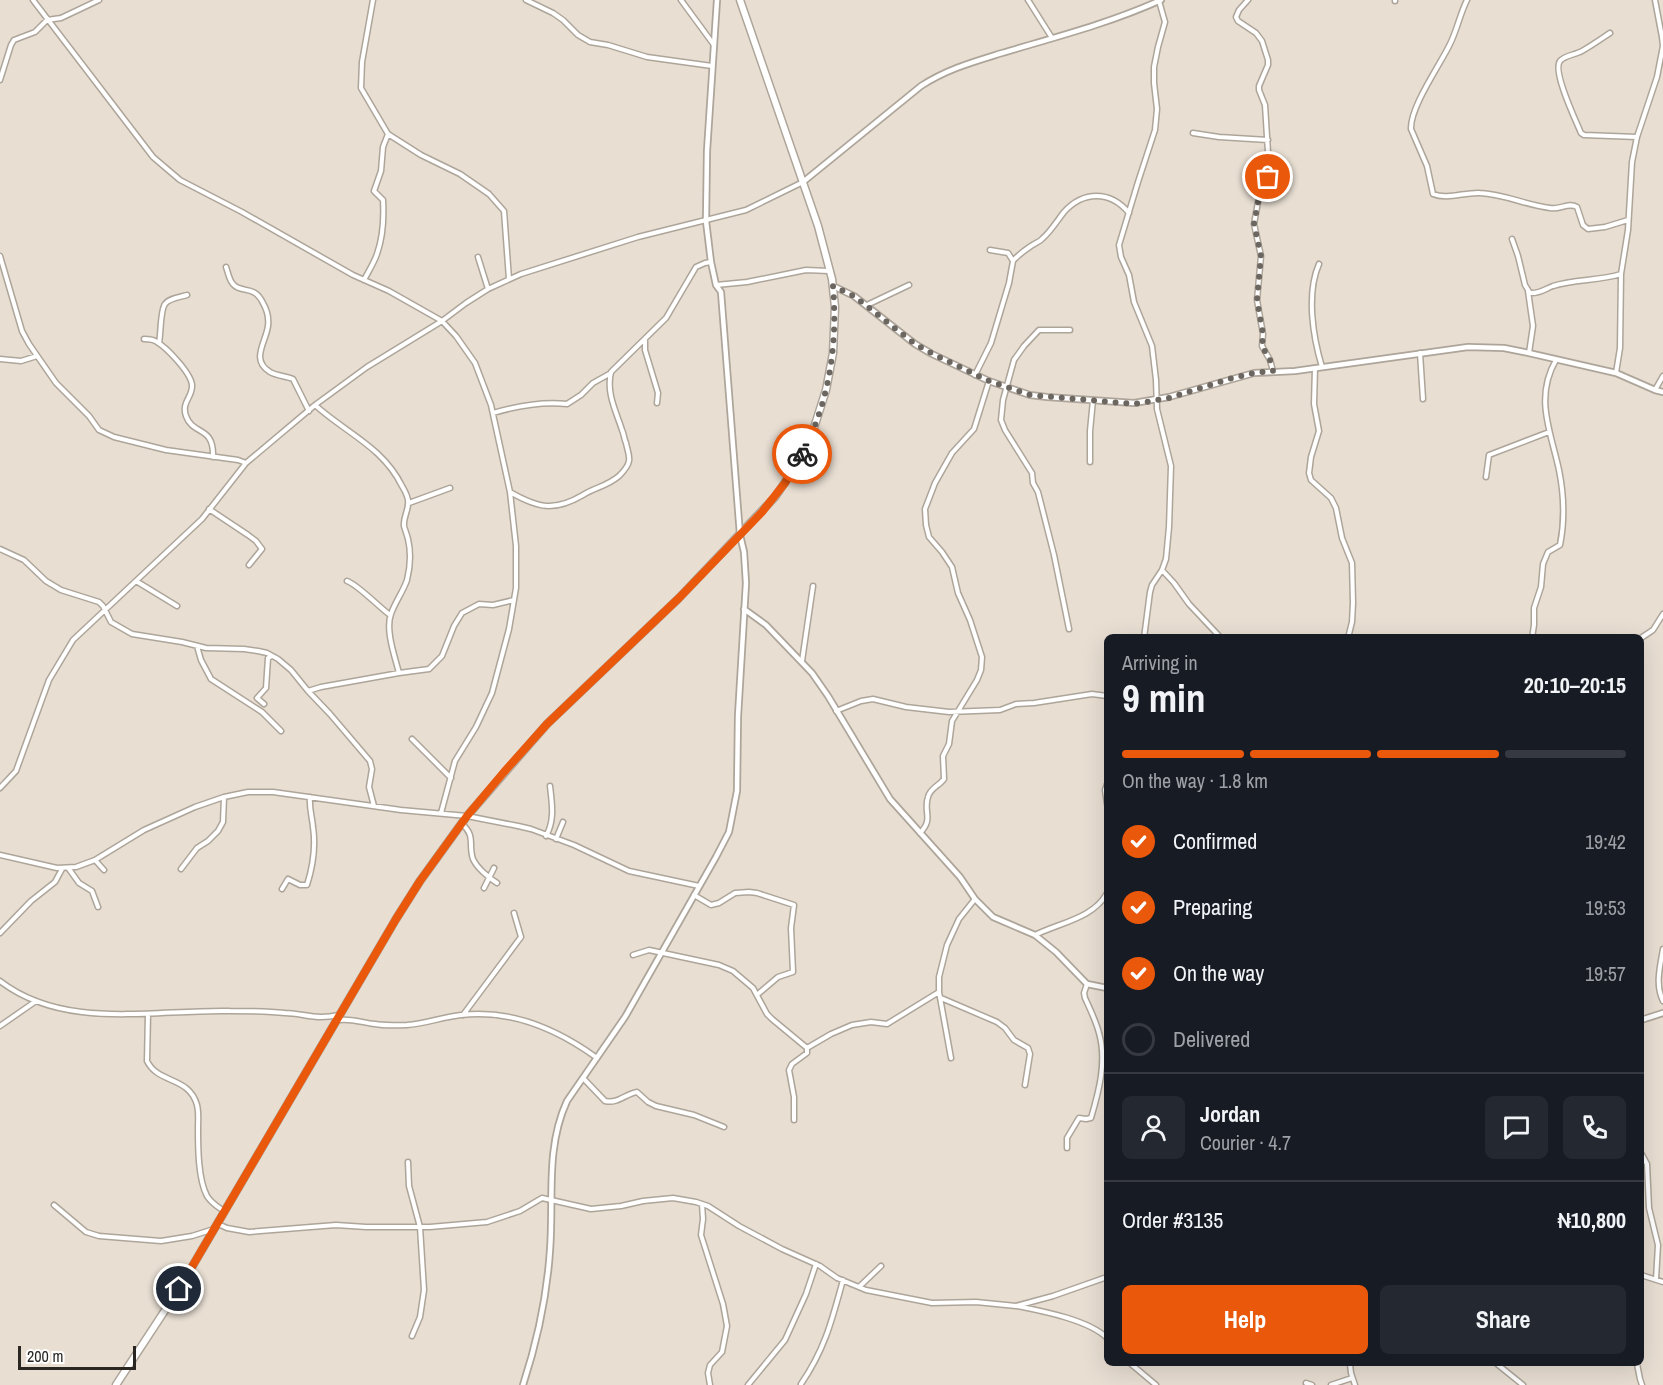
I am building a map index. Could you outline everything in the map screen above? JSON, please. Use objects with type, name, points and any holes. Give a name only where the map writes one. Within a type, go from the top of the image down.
[{"type":"main road","points":[[116,1385],[173,1299],[414,890],[467,816],[547,724],[679,598],[762,512],[785,483],[804,451],[826,390],[833,353],[835,307],[833,286],[819,226],[740,0]]},
{"type":"street","points":[[33,0],[153,157],[180,180],[442,321],[475,363],[493,412],[510,492],[516,553],[514,600],[509,629],[492,693],[476,727],[457,758],[441,813]]},
{"type":"street","points":[[0,80],[14,40],[35,32],[47,20],[61,18],[99,0]]},
{"type":"street","points":[[373,0],[362,63],[361,88],[388,134],[422,155],[460,174],[489,194],[504,211],[509,279]]},
{"type":"street","points":[[526,0],[554,13],[578,36],[590,42],[647,57],[712,66]]},
{"type":"street","points":[[681,0],[714,45]]},
{"type":"street","points":[[523,1385],[541,1317],[547,1282],[552,1157],[558,1125],[567,1101],[625,1017],[694,895],[729,832],[735,807],[745,560],[740,535],[721,292],[716,285],[711,262],[706,221],[707,151],[717,0]]},
{"type":"street","points":[[1028,0],[1052,38]]},
{"type":"street","points":[[0,788],[16,771],[49,680],[73,640],[201,519],[246,463],[315,405],[367,367],[442,321],[488,289],[509,279],[638,237],[746,210],[803,182],[935,77],[963,65],[1100,24],[1160,0],[1165,22],[1154,67],[1157,109],[1155,130],[1119,245],[1129,275],[1134,302],[1152,346],[1159,419],[1171,466],[1166,559],[1152,585],[1145,634]]},
{"type":"street","points":[[1248,0],[1236,17],[1238,21],[1256,33],[1262,41],[1268,65],[1259,86],[1265,105],[1268,177],[1258,202],[1254,224],[1261,256],[1257,300],[1263,334],[1262,346],[1273,371]]},
{"type":"street","points":[[1467,0],[1450,45],[1411,122],[1411,129],[1427,166],[1433,194],[1437,196],[1468,193],[1493,194],[1552,208],[1572,204],[1577,207],[1583,225],[1588,229],[1605,227],[1628,219]]},
{"type":"street","points":[[1616,374],[1619,355],[1621,274],[1632,162],[1637,137],[1657,77],[1663,46],[1655,0]]},
{"type":"street","points":[[1610,33],[1579,53],[1560,61],[1558,64],[1560,79],[1581,133],[1637,137]]},
{"type":"street","points":[[1193,133],[1268,140]]},
{"type":"street","points":[[364,280],[377,254],[382,232],[383,200],[374,191],[381,171],[383,147],[388,134]]},
{"type":"street","points":[[975,375],[991,343],[1009,283],[1013,261],[1044,238],[1066,210],[1085,198],[1111,197],[1122,204],[1129,213]]},
{"type":"street","points":[[1512,239],[1528,291],[1533,326],[1529,353]]},
{"type":"street","points":[[990,250],[1008,253],[1013,261]]},
{"type":"street","points":[[0,256],[22,331],[56,383],[89,416],[99,430],[166,450],[246,463]]},
{"type":"street","points":[[478,257],[488,289]]},
{"type":"street","points":[[493,412],[535,403],[567,404],[581,395],[593,383],[611,372],[659,326],[670,313],[696,267],[711,262]]},
{"type":"street","points":[[1319,264],[1314,275],[1313,324],[1322,367]]},
{"type":"street","points":[[226,267],[236,287],[251,290],[260,297],[264,304],[268,320],[260,354],[263,366],[270,372],[293,379],[309,411]]},
{"type":"street","points":[[716,285],[747,282],[806,270],[830,271]]},
{"type":"street","points":[[1528,291],[1534,294],[1565,283],[1597,280],[1621,274]]},
{"type":"street","points":[[867,305],[909,285]]},
{"type":"street","points":[[833,286],[867,305],[915,344],[975,375],[1030,395],[1134,404],[1195,391],[1254,373],[1295,371],[1481,346],[1529,353],[1616,374],[1663,392]]},
{"type":"street","points":[[159,343],[165,304],[170,300],[187,295]]},
{"type":"street","points":[[1069,629],[1054,555],[1032,473],[1001,420],[1003,400],[1014,360],[1019,352],[1041,329],[1070,330]]},
{"type":"street","points":[[645,338],[645,350],[658,393],[657,403]]},
{"type":"street","points":[[144,339],[159,343],[190,376],[192,391],[186,402],[186,417],[191,424],[210,438],[213,443],[213,457]]},
{"type":"street","points":[[1420,353],[1423,399]]},
{"type":"street","points":[[0,359],[21,361],[37,356]]},
{"type":"street","points":[[1533,634],[1534,608],[1541,587],[1543,564],[1548,552],[1560,545],[1564,512],[1561,482],[1545,411],[1550,370],[1556,360]]},
{"type":"street","points":[[1315,368],[1314,404],[1319,431],[1309,473],[1311,480],[1331,498],[1336,508],[1342,538],[1352,563],[1353,603],[1349,634]]},
{"type":"street","points":[[510,492],[531,503],[564,505],[603,487],[625,469],[629,455],[614,409],[610,384],[611,372]]},
{"type":"street","points":[[1655,390],[1663,376]]},
{"type":"street","points":[[920,833],[928,822],[927,798],[944,779],[943,756],[949,744],[952,721],[981,670],[982,657],[958,593],[952,567],[929,537],[924,517],[925,509],[935,483],[952,453],[974,429],[989,381]]},
{"type":"street","points":[[1090,462],[1090,431],[1094,400]]},
{"type":"street","points":[[315,405],[360,437],[380,455],[397,476],[409,503],[404,521],[409,541],[409,568],[406,583],[390,615],[390,632],[399,673]]},
{"type":"street","points":[[1486,477],[1489,455],[1549,432]]},
{"type":"street","points":[[409,503],[450,488]]},
{"type":"street","points":[[209,509],[256,541],[262,549],[249,565]]},
{"type":"street","points":[[0,549],[24,560],[53,586],[99,602],[106,610],[111,622],[127,632],[142,637],[214,649],[244,649],[267,653],[284,663],[370,761],[372,769],[369,787],[374,806]]},
{"type":"street","points":[[1162,570],[1217,634]]},
{"type":"street","points":[[136,581],[177,606]]},
{"type":"street","points":[[347,581],[354,583],[390,615]]},
{"type":"street","points":[[802,662],[813,586]]},
{"type":"street","points":[[308,691],[429,669],[444,651],[462,613],[479,604],[493,605],[514,600]]},
{"type":"street","points":[[744,609],[766,625],[802,662],[828,696],[890,799],[960,878],[975,899],[993,917],[1035,935],[1056,952],[1087,984],[1104,987]]},
{"type":"street","points":[[1644,636],[1653,630],[1663,614]]},
{"type":"street","points":[[197,646],[211,679],[262,712],[281,731]]},
{"type":"street","points":[[264,704],[257,698],[266,688],[268,658],[273,656]]},
{"type":"street","points":[[836,711],[873,699],[936,712],[957,712],[1000,710],[1016,704],[1092,694],[1104,696]]},
{"type":"street","points":[[412,739],[451,778]]},
{"type":"street","points":[[546,836],[551,826],[550,786]]},
{"type":"street","points":[[0,855],[69,869],[95,860],[144,830],[195,807],[248,792],[273,792],[467,816],[531,829],[574,845],[635,873],[699,886]]},
{"type":"street","points":[[181,868],[197,848],[218,831],[223,822],[224,797]]},
{"type":"street","points":[[282,889],[288,879],[300,885],[307,885],[311,872],[314,840],[309,807],[310,797]]},
{"type":"street","points":[[556,839],[563,822]]},
{"type":"street","points":[[462,824],[469,830],[473,859],[489,878],[497,883]]},
{"type":"street","points":[[95,860],[104,870]]},
{"type":"street","points":[[484,888],[494,868]]},
{"type":"street","points":[[0,933],[31,901],[56,882],[62,869]]},
{"type":"street","points":[[69,869],[79,883],[92,891],[98,907]]},
{"type":"street","points":[[694,895],[711,905],[735,893],[749,892],[794,905],[791,928],[793,972],[778,977],[758,994]]},
{"type":"street","points":[[1035,935],[1088,913],[1098,906],[1104,897]]},
{"type":"street","points":[[951,1058],[939,992],[939,977],[946,945],[959,919],[975,899]]},
{"type":"street","points":[[463,1014],[521,937],[514,913]]},
{"type":"street","points":[[1663,949],[1658,982],[1659,994],[1663,1001]]},
{"type":"street","points":[[633,956],[649,950],[719,965],[733,971],[758,994],[767,1014],[807,1048]]},
{"type":"street","points":[[0,981],[36,1001],[81,1013],[286,1012],[340,1017],[384,1025],[415,1025],[463,1014],[491,1014],[528,1022],[565,1037],[597,1058]]},
{"type":"street","points":[[1067,1148],[1067,1138],[1079,1118],[1091,1118],[1100,1081],[1102,1046],[1096,1022],[1085,998],[1087,984]]},
{"type":"street","points":[[807,1048],[852,1025],[871,1022],[887,1024],[939,992]]},
{"type":"street","points":[[940,998],[997,1022],[1014,1040],[1028,1048],[1030,1053],[1025,1085]]},
{"type":"street","points":[[0,1026],[36,1001]]},
{"type":"street","points":[[1644,1019],[1663,1013]]},
{"type":"street","points":[[148,1014],[148,1065],[160,1075],[186,1087],[194,1096],[199,1115],[200,1168],[203,1186],[213,1203],[225,1211]]},
{"type":"street","points":[[794,1120],[794,1097],[789,1070],[792,1064],[807,1053],[807,1048]]},
{"type":"street","points":[[584,1078],[605,1101],[616,1101],[637,1092],[656,1106],[694,1115],[724,1128]]},
{"type":"street","points":[[1644,1159],[1647,1164],[1649,1208],[1658,1245],[1656,1279]]},
{"type":"street","points":[[408,1162],[410,1186],[420,1227],[424,1290],[420,1317],[412,1336]]},
{"type":"street","points":[[54,1204],[86,1232],[99,1236],[136,1237],[161,1241],[192,1236],[216,1226],[249,1232],[340,1225],[420,1227],[487,1222],[526,1208],[542,1198],[591,1209],[673,1197],[702,1204],[772,1244],[859,1287],[932,1303],[976,1302],[1033,1309],[1096,1329],[1104,1336]]},
{"type":"street","points":[[702,1204],[701,1234],[725,1311],[727,1326],[722,1352],[710,1365],[708,1373],[710,1385]]},
{"type":"street","points":[[748,1385],[785,1340],[806,1294],[816,1264]]},
{"type":"street","points":[[859,1287],[881,1266]]},
{"type":"street","points":[[1644,1276],[1663,1282]]},
{"type":"street","points":[[1016,1306],[1076,1289],[1104,1278]]},
{"type":"street","points":[[801,1384],[821,1351],[843,1280]]},
{"type":"street","points":[[1026,1303],[1033,1309]]},
{"type":"street","points":[[1133,1366],[1156,1385]]},
{"type":"street","points":[[1350,1366],[1355,1385]]},
{"type":"street","points":[[1499,1366],[1523,1385]]},
{"type":"street","points":[[1637,1366],[1642,1385]]},
{"type":"street","points":[[1331,1385],[1352,1378]]},
{"type":"street","points":[[1306,1383],[1312,1385]]},
{"type":"way so far","points":[[802,454],[813,431],[830,372],[834,337],[833,286],[854,296],[915,344],[933,354],[989,381],[1030,395],[1134,404],[1169,398],[1254,373],[1273,371],[1262,346],[1263,334],[1257,300],[1261,256],[1254,224],[1258,202],[1268,177]]},
{"type":"route","points":[[179,1289],[396,919],[420,881],[467,816],[547,724],[679,598],[776,497],[802,454]]}]
